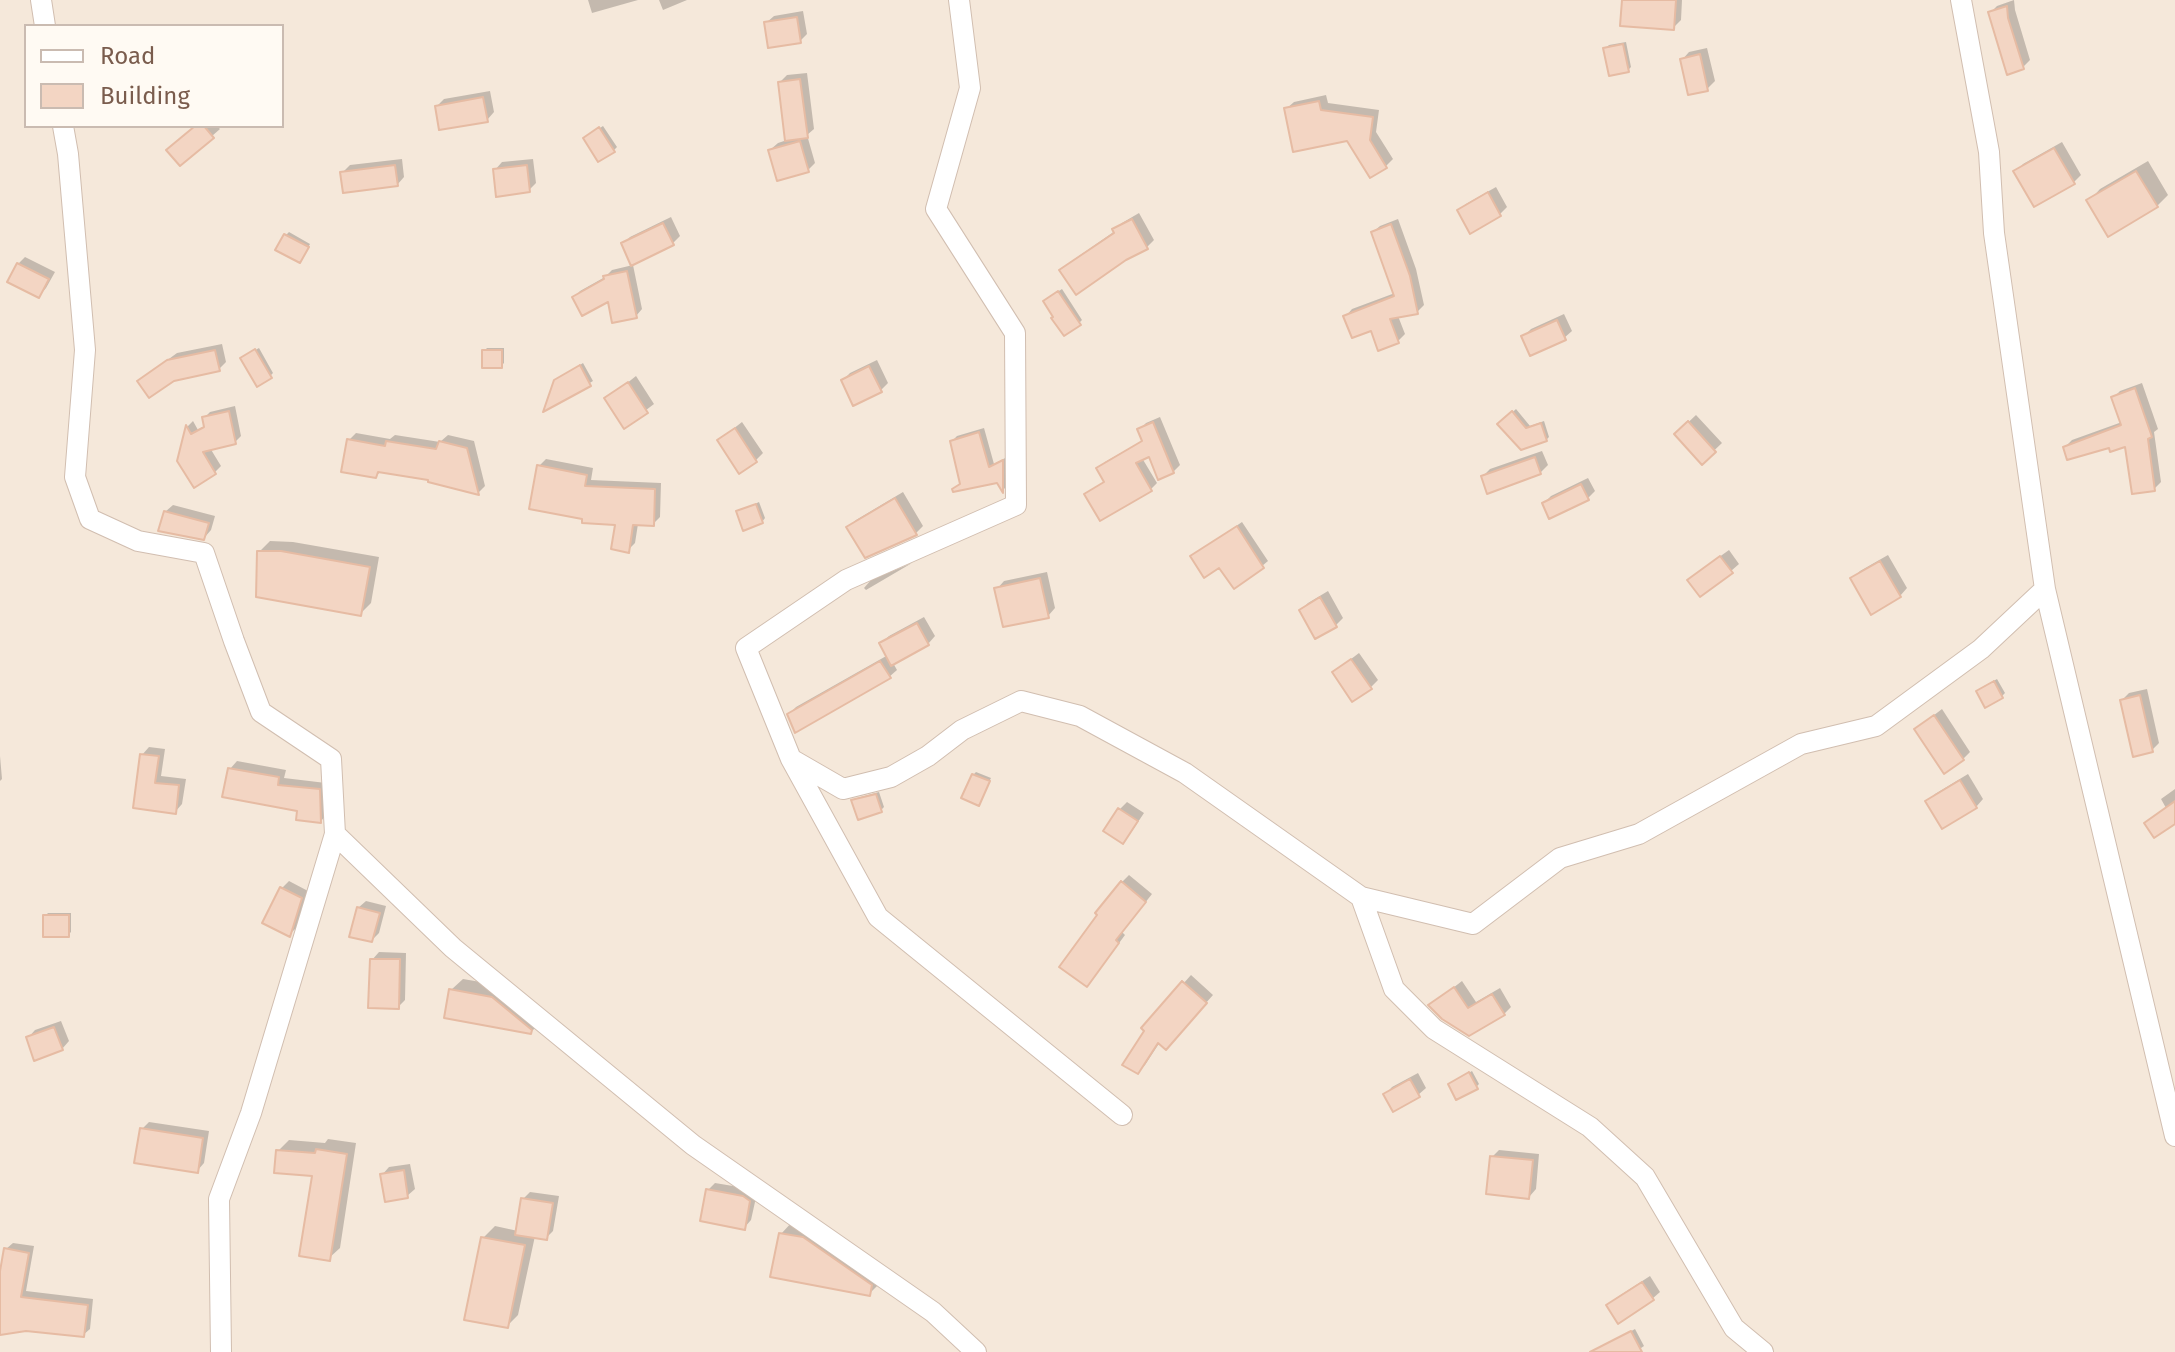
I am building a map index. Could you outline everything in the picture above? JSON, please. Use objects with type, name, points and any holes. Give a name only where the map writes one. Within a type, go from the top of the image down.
[{"type":"street","points":[[41,0],[45,24]]},
{"type":"street","points":[[959,0],[970,88],[936,209],[1015,333],[1016,505],[846,580],[746,648],[791,759],[878,917],[1122,1115]]},
{"type":"street","points":[[1961,0],[1989,152],[1994,233],[2045,589],[2175,1136]]},
{"type":"street","points":[[63,128],[85,350],[75,477],[90,519],[138,541],[204,553],[261,712],[331,759],[335,834],[251,1113],[219,1199],[221,1352]]},
{"type":"street","points":[[791,759],[843,789],[891,777],[928,756],[962,730],[1021,701],[1080,716],[1185,773],[1361,897],[1473,924],[1560,858],[1639,834],[1801,744],[1876,726],[1981,649],[2045,589]]},
{"type":"street","points":[[335,834],[453,948],[693,1145],[933,1312],[976,1352]]},
{"type":"street","points":[[1361,897],[1394,989],[1434,1029],[1590,1127],[1645,1177],[1734,1328],[1763,1352]]},
{"type":"shaded area","points":[[0,0],[2175,0],[2175,1352],[0,1352]]},
{"type":"building","points":[[1622,0],[1676,0],[1674,30],[1620,26]]},
{"type":"building","points":[[2007,6],[2024,69],[2007,75],[1988,12]]},
{"type":"building","points":[[797,17],[801,43],[768,48],[764,22]]},
{"type":"building","points":[[1623,44],[1629,72],[1609,76],[1603,48]]},
{"type":"building","points":[[1700,54],[1708,91],[1688,95],[1680,59]]},
{"type":"building","points":[[800,79],[808,138],[785,141],[778,82]]},
{"type":"building","points":[[483,97],[488,122],[439,130],[435,106]]},
{"type":"building","points":[[1319,101],[1321,110],[1373,117],[1370,140],[1387,168],[1370,178],[1347,141],[1293,152],[1284,108]]},
{"type":"building","points":[[599,127],[615,152],[598,162],[583,138]]},
{"type":"building","points":[[193,128],[206,128],[214,138],[180,166],[166,150]]},
{"type":"building","points":[[800,141],[809,172],[777,181],[768,150]]},
{"type":"building","points":[[2054,148],[2075,184],[2034,207],[2013,171]]},
{"type":"building","points":[[395,165],[398,186],[343,193],[340,172]]},
{"type":"building","points":[[527,165],[530,192],[496,197],[493,169]]},
{"type":"building","points":[[2136,171],[2158,207],[2108,237],[2086,200]]},
{"type":"building","points":[[1488,192],[1501,216],[1470,234],[1457,210]]},
{"type":"building","points":[[1132,219],[1148,249],[1126,260],[1076,295],[1059,270],[1114,233],[1112,229]]},
{"type":"building","points":[[663,223],[674,245],[631,266],[621,243]]},
{"type":"building","points":[[1391,224],[1410,276],[1418,314],[1390,319],[1399,343],[1378,351],[1371,331],[1352,338],[1343,316],[1394,296],[1371,232]]},
{"type":"building","points":[[284,234],[309,247],[300,263],[275,250]]},
{"type":"building","points":[[17,263],[49,279],[39,298],[7,282]]},
{"type":"building","points":[[627,271],[637,318],[612,323],[608,302],[582,316],[572,297],[604,279],[603,276]]},
{"type":"building","points":[[1058,291],[1081,325],[1064,336],[1043,301]]},
{"type":"building","points":[[1557,320],[1566,340],[1530,356],[1521,336]]},
{"type":"building","points":[[255,349],[272,378],[257,387],[240,358]]},
{"type":"building","points":[[215,350],[220,371],[174,381],[149,398],[137,381],[167,360]]},
{"type":"building","points":[[482,350],[502,350],[502,368],[482,368]]},
{"type":"building","points":[[580,365],[591,386],[543,412],[554,380]]},
{"type":"building","points":[[869,366],[882,392],[853,406],[841,380]]},
{"type":"building","points":[[628,382],[648,413],[624,429],[604,398]]},
{"type":"building","points":[[2135,388],[2152,437],[2148,439],[2155,491],[2132,494],[2125,447],[2110,452],[2109,448],[2067,460],[2063,447],[2121,425],[2111,397]]},
{"type":"building","points":[[229,411],[236,444],[203,452],[216,474],[194,488],[177,461],[186,425],[191,434],[204,427],[202,417]]},
{"type":"building","points":[[1512,411],[1526,428],[1541,423],[1547,441],[1521,450],[1497,424]]},
{"type":"building","points":[[1688,421],[1716,452],[1702,465],[1674,434]]},
{"type":"building","points":[[1153,422],[1174,473],[1158,480],[1149,457],[1136,463],[1152,491],[1100,521],[1084,494],[1104,482],[1096,468],[1142,441],[1137,429]]},
{"type":"building","points":[[735,428],[757,462],[739,474],[717,440]]},
{"type":"building","points":[[979,432],[989,467],[1003,460],[1003,493],[997,483],[953,492],[952,489],[960,484],[950,441]]},
{"type":"building","points":[[347,439],[385,446],[386,441],[436,449],[439,441],[467,448],[479,495],[428,480],[378,472],[376,478],[341,472]]},
{"type":"building","points":[[1535,457],[1541,474],[1487,494],[1481,476]]},
{"type":"building","points":[[537,465],[587,475],[585,486],[655,489],[654,526],[633,525],[629,553],[611,549],[615,525],[582,523],[582,519],[529,509]]},
{"type":"building","points":[[1581,484],[1589,500],[1549,519],[1542,503]]},
{"type":"building","points":[[895,498],[917,535],[865,558],[846,527]]},
{"type":"building","points":[[756,504],[763,523],[743,531],[736,511]]},
{"type":"building","points":[[164,511],[209,523],[204,540],[158,531]]},
{"type":"building","points":[[1237,526],[1264,568],[1234,589],[1219,568],[1204,578],[1190,556]]},
{"type":"building","points":[[257,551],[281,551],[370,567],[361,616],[256,597]]},
{"type":"building","points":[[1720,556],[1733,573],[1700,597],[1687,580]]},
{"type":"building","points":[[1880,561],[1901,597],[1871,615],[1850,578]]},
{"type":"building","points":[[1040,578],[1049,618],[1003,627],[994,588]]},
{"type":"building","points":[[1320,597],[1337,627],[1315,639],[1299,610]]},
{"type":"building","points":[[917,623],[929,645],[891,666],[879,643]]},
{"type":"building","points":[[1351,659],[1372,689],[1352,702],[1332,672]]},
{"type":"building","points":[[880,661],[891,678],[795,733],[787,714]]},
{"type":"building","points":[[1994,681],[2003,698],[1985,708],[1976,691]]},
{"type":"building","points":[[2140,695],[2153,752],[2133,757],[2120,700]]},
{"type":"building","points":[[1934,715],[1964,760],[1944,774],[1914,729]]},
{"type":"building","points":[[140,754],[159,756],[155,783],[179,785],[176,814],[133,808]]},
{"type":"building","points":[[228,768],[279,777],[278,785],[320,789],[321,823],[296,820],[297,811],[222,797]]},
{"type":"building","points":[[972,774],[990,781],[979,806],[961,798]]},
{"type":"building","points":[[1960,780],[1977,808],[1942,829],[1925,801]]},
{"type":"building","points":[[876,794],[882,812],[858,820],[851,800]]},
{"type":"building","points":[[2175,801],[2175,824],[2154,838],[2144,823]]},
{"type":"building","points":[[1118,808],[1138,821],[1123,844],[1103,831]]},
{"type":"building","points":[[1121,881],[1146,902],[1116,940],[1119,943],[1087,987],[1059,967]]},
{"type":"building","points":[[280,887],[302,898],[290,937],[262,923]]},
{"type":"building","points":[[357,907],[380,913],[372,942],[349,937]]},
{"type":"building","points":[[43,915],[69,915],[69,937],[43,937]]},
{"type":"building","points":[[370,959],[400,959],[399,1009],[368,1008]]},
{"type":"building","points":[[1182,981],[1207,1003],[1166,1050],[1158,1043],[1138,1074],[1122,1065],[1144,1031],[1141,1028]]},
{"type":"building","points":[[1454,987],[1468,1008],[1492,994],[1505,1015],[1469,1036],[1442,1019],[1428,1005]]},
{"type":"building","points":[[449,989],[492,997],[532,1030],[531,1034],[444,1018]]},
{"type":"building","points":[[54,1027],[63,1050],[34,1061],[26,1037]]},
{"type":"building","points":[[1469,1072],[1478,1089],[1456,1100],[1448,1084]]},
{"type":"building","points":[[1410,1079],[1420,1097],[1393,1112],[1383,1094]]},
{"type":"building","points":[[140,1128],[203,1138],[198,1173],[134,1163]]},
{"type":"building","points":[[316,1149],[347,1154],[330,1261],[299,1256],[312,1176],[274,1173],[276,1150],[315,1153]]},
{"type":"building","points":[[1490,1156],[1533,1160],[1529,1199],[1486,1194]]},
{"type":"building","points":[[404,1170],[408,1198],[385,1202],[380,1174]]},
{"type":"building","points":[[706,1189],[743,1196],[750,1201],[745,1230],[700,1221]]},
{"type":"building","points":[[521,1198],[553,1203],[547,1240],[515,1235]]},
{"type":"building","points":[[779,1233],[803,1237],[872,1285],[870,1296],[770,1277]]},
{"type":"building","points":[[481,1237],[525,1245],[508,1328],[464,1320]]},
{"type":"building","points":[[4,1248],[29,1253],[21,1297],[88,1305],[84,1337],[26,1331],[0,1335],[0,1271]]},
{"type":"building","points":[[1642,1282],[1654,1300],[1618,1324],[1606,1305]]},
{"type":"building","points":[[1631,1331],[1642,1352],[1590,1352]]}]
